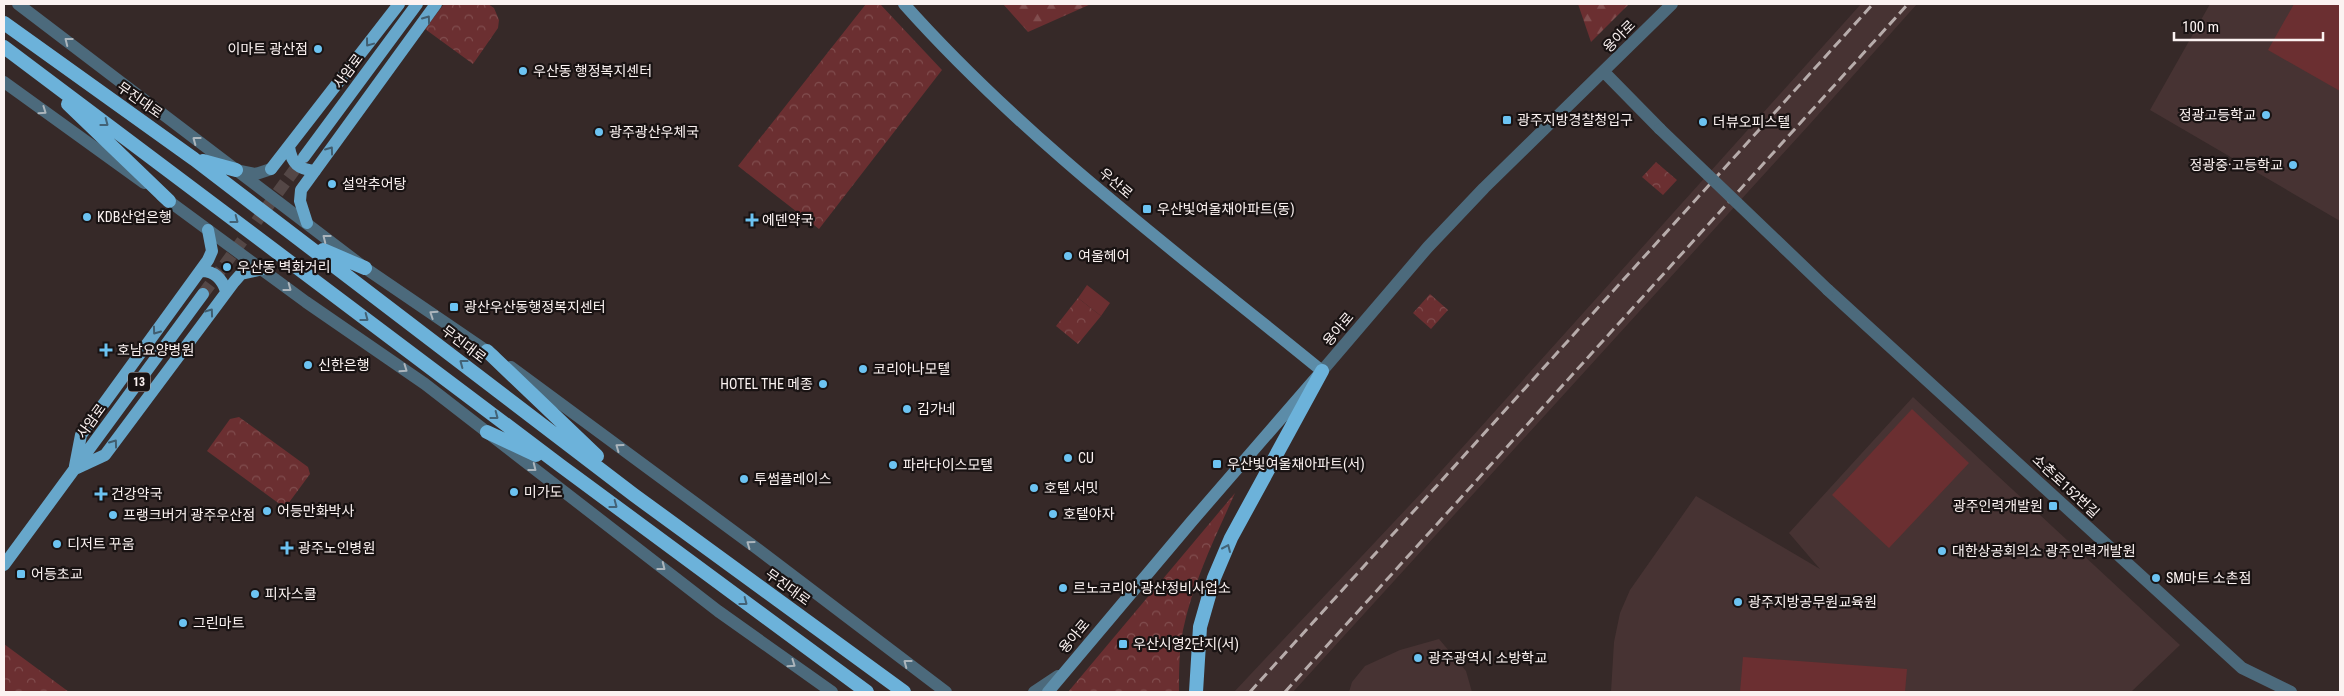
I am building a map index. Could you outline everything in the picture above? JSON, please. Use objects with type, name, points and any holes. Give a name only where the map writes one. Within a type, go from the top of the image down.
[{"type":"highway","name":"무진대로","points":[[4,23],[194,159],[634,495],[904,692]]},
{"type":"highway","points":[[4,47],[561,466],[867,692]]},
{"type":"highway","points":[[25,62],[169,201]]},
{"type":"highway","points":[[194,159],[236,170]]},
{"type":"highway","points":[[304,242],[365,268]]},
{"type":"highway","points":[[488,351],[578,437],[634,495]]},
{"type":"highway","points":[[1196,692],[1200,626],[1209,593],[1231,538],[1322,371]]},
{"type":"highway","points":[[487,432],[561,466]]},
{"type":"main road","points":[[271,170],[398,4]]},
{"type":"main road","name":"사암로","points":[[304,156],[417,4]]},
{"type":"main road","points":[[307,222],[300,201],[300,194],[314,171],[436,4]]},
{"type":"main road","name":"우산로","points":[[904,4],[979,84],[1040,138],[1322,371]]},
{"type":"main road","points":[[289,148],[291,158],[297,167],[314,171]]},
{"type":"main road","points":[[75,469],[80,434],[200,271],[212,251],[208,230]]},
{"type":"main road","points":[[75,469],[105,456],[226,291],[241,274],[263,269]]},
{"type":"main road","points":[[200,271],[208,270],[217,276],[223,282],[226,291]]},
{"type":"main road","name":"사암로","points":[[4,565],[203,294]]},
{"type":"main road","name":"용아로","points":[[1048,692],[1230,476],[1322,371]]},
{"type":"street","name":"무진대로","points":[[18,4],[365,268],[488,351],[759,550],[946,692]]},
{"type":"street","name":"용아로","points":[[1322,371],[1428,247],[1484,188],[1672,4]]},
{"type":"street","name":"소촌로152번길","points":[[1604,72],[1660,129],[1828,290],[2242,668],[2291,692]]},
{"type":"street","points":[[4,82],[425,384],[718,611],[832,692]]},
{"type":"street","points":[[236,170],[256,174],[271,170]]},
{"type":"street","points":[[1034,692],[1065,671]]},
{"type":"shaded area","points":[[1861,4],[1917,4],[1293,692],[1234,692],[1425,489]]},
{"type":"shaded area","name":"정광중·고등학교","points":[[2210,4],[2340,4],[2340,221],[2150,110]]},
{"type":"shaded area","name":"대한상공회의소 광주인력개발원","points":[[1913,397],[2180,645],[2131,692],[1611,692],[1614,642],[1620,613],[1630,590],[1696,496],[1820,569],[1789,533]]},
{"type":"shaded area","name":"광주광역시 소방학교","points":[[1439,639],[1466,671],[1472,692],[1349,692],[1352,682],[1365,666],[1400,650]]},
{"type":"green space","points":[[444,4],[488,4],[494,8],[499,20],[498,28],[473,64],[425,29]]},
{"type":"green space","points":[[866,4],[880,4],[942,70],[819,229],[738,166]]},
{"type":"green space","points":[[1003,4],[1091,4],[1028,32]]},
{"type":"green space","points":[[1578,4],[1629,4],[1591,42]]},
{"type":"green space","points":[[2294,4],[2340,4],[2340,91],[2268,50]]},
{"type":"green space","points":[[1656,162],[1677,180],[1663,195],[1642,177]]},
{"type":"green space","points":[[1087,285],[1110,303],[1101,316],[1078,298]]},
{"type":"green space","points":[[1430,294],[1448,310],[1431,329],[1413,313]]},
{"type":"green space","points":[[1078,298],[1101,316],[1078,344],[1056,326]]},
{"type":"green space","points":[[1912,409],[1969,463],[1889,548],[1832,495]]},
{"type":"green space","points":[[239,417],[308,467],[310,474],[285,508],[207,451],[230,419]]},
{"type":"green space","points":[[1235,493],[1205,560],[1187,612],[1181,646],[1179,692],[1068,692]]},
{"type":"green space","points":[[4,644],[69,692],[4,692]]},
{"type":"green space","points":[[1743,657],[1907,669],[1905,692],[1740,692]]},
{"type":"tunnel","points":[[203,294],[304,157]]},
{"type":"railway","points":[[1250,692],[1873,4]]},
{"type":"railway","points":[[1285,692],[1908,4]]},
{"type":"place","name":"이마트 광산점","points":[[318,49]]},
{"type":"place","name":"우산동 행정복지센터","points":[[523,71]]},
{"type":"place","name":"정광고등학교","points":[[2266,115]]},
{"type":"place","name":"광주지방경찰청입구","points":[[1507,120]]},
{"type":"place","name":"더뷰오피스텔","points":[[1703,122]]},
{"type":"place","name":"광주광산우체국","points":[[599,132]]},
{"type":"place","name":"정광중·고등학교","points":[[2293,165]]},
{"type":"place","name":"설악추어탕","points":[[332,184]]},
{"type":"place","name":"우산빛여울채아파트(동)","points":[[1147,209]]},
{"type":"place","name":"KDB산업은행","points":[[87,217]]},
{"type":"place","name":"에덴약국","points":[[752,220]]},
{"type":"place","name":"여울헤어","points":[[1068,256]]},
{"type":"place","name":"우산동 벽화거리","points":[[227,267]]},
{"type":"place","name":"광산우산동행정복지센터","points":[[454,307]]},
{"type":"place","name":"호남요양병원","points":[[106,350]]},
{"type":"place","name":"신한은행","points":[[308,365]]},
{"type":"place","name":"코리아나모텔","points":[[863,369]]},
{"type":"place","name":"HOTEL THE 메종","points":[[823,384]]},
{"type":"place","name":"김가네","points":[[907,409]]},
{"type":"place","name":"CU","points":[[1068,458]]},
{"type":"place","name":"우산빛여울채아파트(서)","points":[[1217,464]]},
{"type":"place","name":"파라다이스모텔","points":[[893,465]]},
{"type":"place","name":"투썸플레이스","points":[[744,479]]},
{"type":"place","name":"호텔 서밋","points":[[1034,488]]},
{"type":"place","name":"미가도","points":[[514,492]]},
{"type":"place","name":"건강약국","points":[[101,494]]},
{"type":"place","name":"광주인력개발원","points":[[2053,506]]},
{"type":"place","name":"어등만화박사","points":[[267,511]]},
{"type":"place","name":"호텔야자","points":[[1053,514]]},
{"type":"place","name":"프랭크버거 광주우산점","points":[[113,515]]},
{"type":"place","name":"디저트 꾸움","points":[[57,544]]},
{"type":"place","name":"광주노인병원","points":[[287,548]]},
{"type":"place","name":"대한상공회의소 광주인력개발원","points":[[1942,551]]},
{"type":"place","name":"어등초교","points":[[21,574]]},
{"type":"place","name":"SM마트 소촌점","points":[[2156,578]]},
{"type":"place","name":"르노코리아 광산정비사업소","points":[[1063,588]]},
{"type":"place","name":"피자스쿨","points":[[255,594]]},
{"type":"place","name":"광주지방공무원교육원","points":[[1738,602]]},
{"type":"place","name":"그린마트","points":[[183,623]]},
{"type":"place","name":"우산시영2단지(서)","points":[[1123,644]]},
{"type":"place","name":"광주광역시 소방학교","points":[[1418,658]]}]
